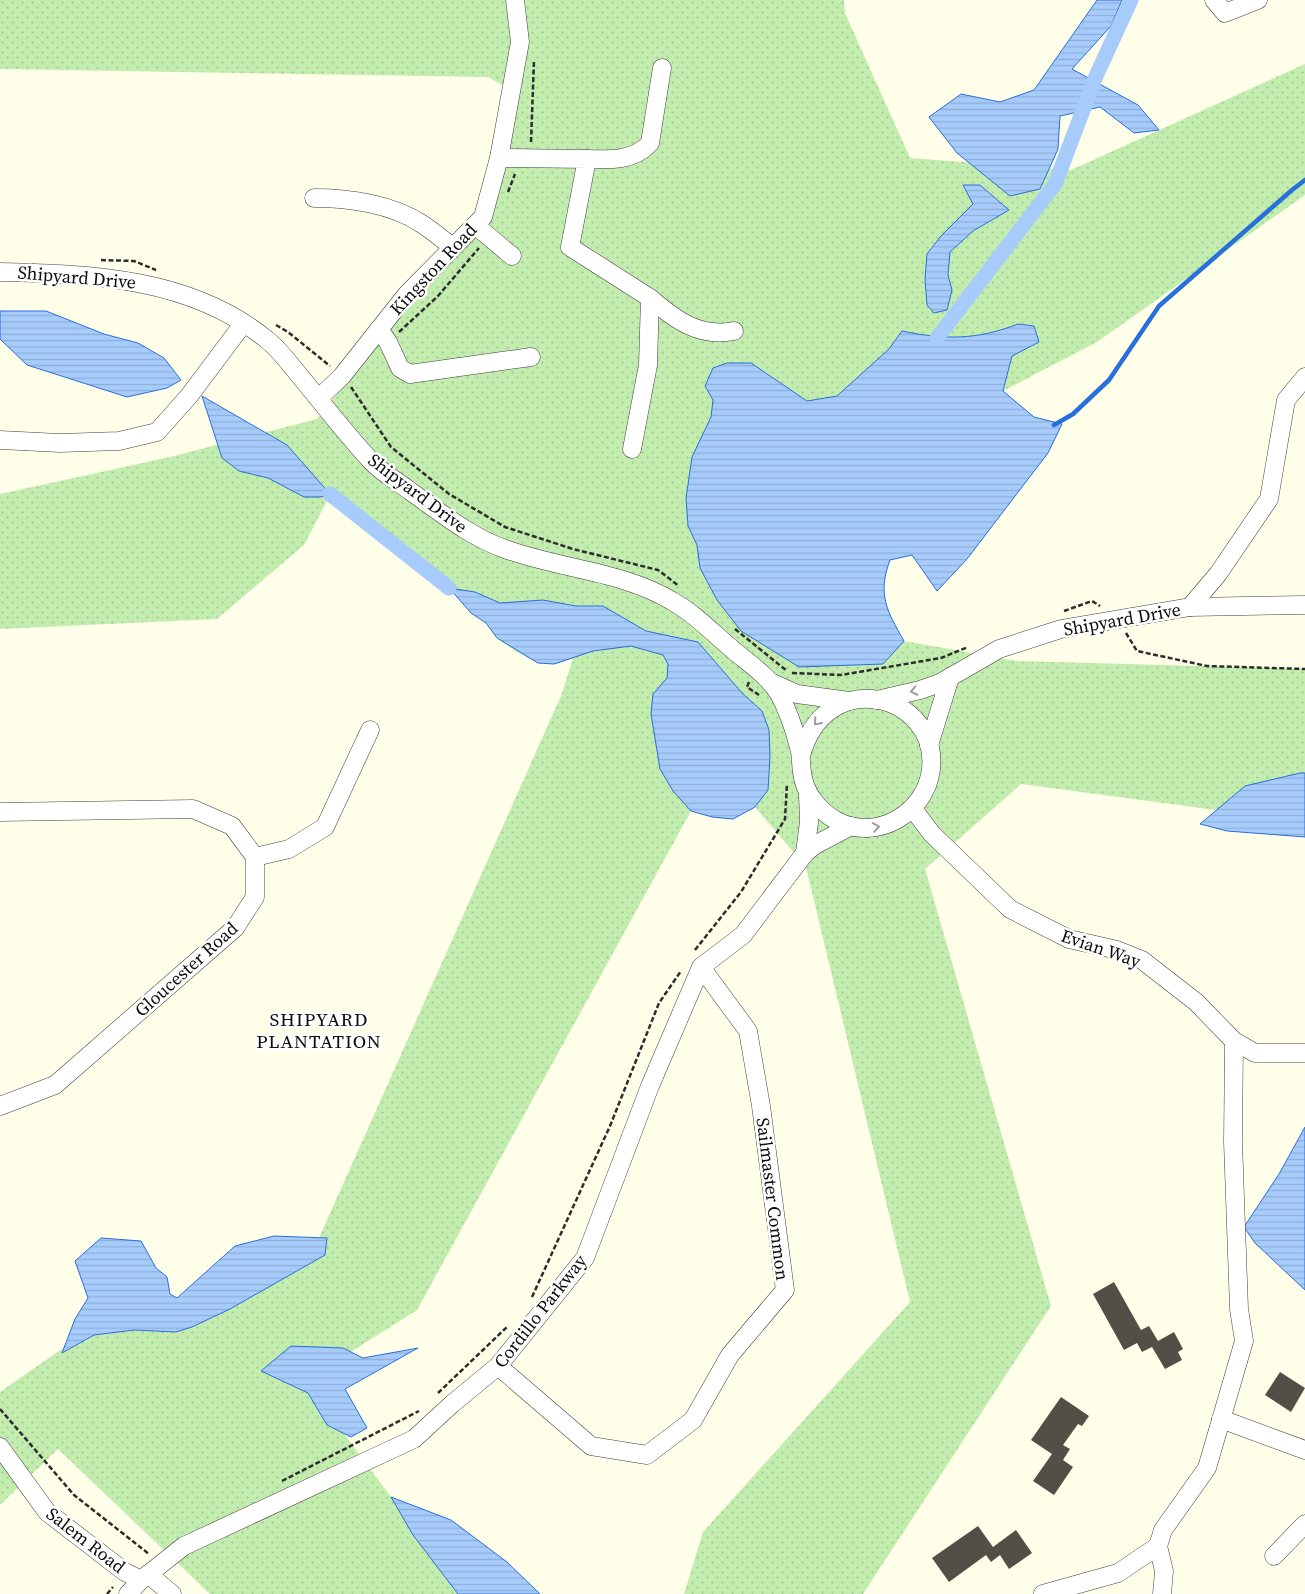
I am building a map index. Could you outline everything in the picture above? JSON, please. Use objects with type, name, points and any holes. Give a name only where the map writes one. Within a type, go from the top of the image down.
[{"type":"street","name":"Kingston Road","points":[[318,398],[342,376],[407,294],[482,217],[499,158],[520,42],[515,0]]},
{"type":"street","points":[[1214,0],[1225,13],[1258,0]]},
{"type":"street","points":[[499,158],[587,158],[607,160],[630,157],[644,151],[650,143],[662,68]]},
{"type":"street","points":[[587,158],[570,248],[650,298],[666,312],[697,330],[717,334],[734,331]]},
{"type":"street","points":[[314,198],[344,199],[399,213],[422,224],[453,247]]},
{"type":"street","points":[[476,225],[512,256]]},
{"type":"street","name":"Shipyard Drive","points":[[0,272],[37,273],[148,283],[195,297],[267,340],[374,464],[466,531],[505,549],[631,583],[672,600],[755,668],[767,690]]},
{"type":"street","points":[[632,449],[648,365],[650,298]]},
{"type":"street","points":[[0,440],[60,443],[119,441],[157,432],[189,396],[243,324]]},
{"type":"street","points":[[379,329],[388,342],[400,368],[410,374],[531,357]]},
{"type":"street","points":[[1190,607],[1218,574],[1269,499],[1286,400],[1305,378]]},
{"type":"street","name":"Shipyard Drive","points":[[877,700],[920,690],[950,677],[999,649],[1061,629],[1116,618],[1190,607],[1305,605]]},
{"type":"street","points":[[929,745],[950,677]]},
{"type":"street","name":"Shipyard Drive","points":[[767,690],[849,701]]},
{"type":"street","name":"Shipyard Drive","points":[[767,690],[778,692],[793,725],[801,756]]},
{"type":"street","points":[[868,698],[877,700],[888,702],[905,711],[919,725],[929,745],[931,768],[926,790],[913,809],[900,819],[884,826],[868,828],[851,826],[820,809],[808,794],[802,776],[801,756],[806,738],[816,722],[831,709],[849,701],[868,698]]},
{"type":"street","points":[[0,812],[193,809],[232,826],[255,857],[289,850],[325,827],[370,730]]},
{"type":"street","name":"Cordillo Parkway","points":[[805,853],[809,822],[808,794]]},
{"type":"street","name":"Evian Way","points":[[913,809],[937,839],[1010,909],[1069,939],[1117,950],[1142,960],[1196,1002],[1234,1041],[1255,1053],[1305,1053]]},
{"type":"street","name":"Cordillo Parkway","points":[[138,1586],[184,1546],[414,1440],[452,1404],[498,1366],[585,1258],[697,960],[743,935],[805,853],[814,845],[851,826]]},
{"type":"street","name":"Gloucester Road","points":[[0,1106],[55,1085],[235,928],[254,897],[255,857]]},
{"type":"street","name":"Sailmaster Common","points":[[498,1366],[592,1446],[647,1455],[693,1420],[730,1355],[785,1290],[761,1106],[748,1031],[697,960]]},
{"type":"street","points":[[1162,1594],[1164,1571],[1158,1546],[1163,1530],[1207,1468],[1244,1341],[1238,1309],[1233,1142],[1234,1041]]},
{"type":"street","points":[[1221,1419],[1305,1450]]},
{"type":"street","name":"Salem Road","points":[[0,1447],[47,1512],[125,1572],[138,1586],[172,1594]]},
{"type":"street","points":[[1274,1556],[1305,1524]]},
{"type":"street","points":[[1042,1594],[1118,1573],[1158,1546]]},
{"type":"path","points":[[96,260],[134,261],[161,272]]},
{"type":"path","points":[[272,323],[288,332],[342,376],[390,447],[449,494],[505,527],[574,549],[658,570],[686,591]]},
{"type":"path","points":[[1056,614],[1092,600],[1116,618],[1136,651],[1207,666],[1305,669]]},
{"type":"path","points":[[735,628],[790,673],[841,675],[940,658],[976,644]]},
{"type":"path","points":[[762,650],[747,687],[767,690]]},
{"type":"path","points":[[697,960],[785,819],[787,781]]},
{"type":"path","points":[[531,1300],[610,1126],[659,1003],[682,970]]},
{"type":"path","points":[[433,1398],[512,1322]]},
{"type":"path","points":[[280,1482],[419,1412],[426,1405]]},
{"type":"path","points":[[0,1409],[74,1495],[150,1555],[125,1572],[107,1594]]},
{"type":"green space","points":[[0,0],[844,0],[845,13],[910,158],[1071,170],[1305,64],[1305,195],[1097,342],[1003,391],[1034,417],[1062,424],[1048,453],[967,559],[937,591],[912,555],[890,560],[886,572],[884,593],[886,602],[893,621],[904,641],[1017,661],[1305,669],[1305,822],[1021,784],[925,869],[1051,1306],[863,1594],[684,1594],[703,1532],[910,1302],[806,867],[755,807],[733,819],[712,817],[691,811],[417,1310],[305,1381],[391,1497],[451,1520],[507,1562],[540,1594],[210,1594],[58,1449],[0,1505],[0,1392],[142,1293],[186,1309],[319,1238],[561,696],[573,659],[554,664],[538,663],[515,651],[497,638],[486,623],[471,613],[449,588],[330,495],[304,545],[217,619],[0,629],[0,494],[170,457],[317,419],[387,330],[485,220],[517,93],[488,77],[0,69]]},
{"type":"water","points":[[1097,0],[1122,0],[1111,26],[1072,69],[1138,105],[1159,130],[1134,133],[1100,107],[1060,116],[1058,149],[1040,189],[1010,196],[957,153],[929,117],[961,94],[1000,102],[1034,90]]},
{"type":"water","points":[[963,185],[980,185],[1009,210],[973,231],[950,252],[948,275],[952,290],[947,310],[934,313],[927,305],[925,279],[927,254],[941,236],[973,204]]},
{"type":"water","points":[[0,311],[46,311],[104,334],[138,343],[164,358],[181,380],[167,388],[127,397],[27,365],[0,339]]},
{"type":"water","points":[[1018,324],[1034,326],[1039,342],[1012,356],[1003,391],[1034,417],[1062,424],[1048,453],[967,559],[937,591],[912,555],[890,560],[884,583],[884,593],[893,621],[904,641],[883,664],[799,667],[741,631],[717,600],[700,568],[697,545],[688,526],[686,498],[692,457],[711,417],[713,400],[705,386],[713,368],[727,363],[751,363],[807,401],[837,396],[889,349],[902,331],[932,336],[961,337],[989,333]]},
{"type":"water","points":[[202,396],[287,445],[330,494],[321,497],[304,497],[268,478],[239,471],[222,458]]},
{"type":"water","points":[[449,588],[475,592],[500,603],[543,600],[576,606],[603,606],[646,631],[698,642],[742,693],[762,711],[769,730],[768,790],[755,807],[733,819],[712,817],[691,811],[673,791],[660,769],[651,714],[653,694],[667,678],[668,664],[663,655],[631,646],[593,651],[554,664],[538,663],[497,638],[486,623],[471,613]]},
{"type":"water","points":[[1305,773],[1305,837],[1227,831],[1200,824],[1245,786]]},
{"type":"water","points":[[1305,1127],[1305,1290],[1255,1243],[1244,1227],[1279,1174]]},
{"type":"water","points":[[274,1236],[327,1238],[325,1255],[230,1309],[192,1327],[176,1332],[134,1330],[94,1335],[62,1353],[75,1319],[88,1298],[75,1261],[101,1238],[141,1241],[156,1268],[167,1277],[170,1294],[177,1298],[235,1246]]},
{"type":"water","points":[[291,1346],[343,1348],[363,1358],[418,1348],[345,1389],[367,1428],[351,1437],[327,1425],[308,1393],[261,1371]]},
{"type":"water","points":[[391,1497],[451,1520],[507,1562],[540,1594],[458,1594],[413,1535]]},
{"type":"building","points":[[1114,1282],[1141,1330],[1149,1326],[1158,1341],[1174,1332],[1183,1349],[1178,1352],[1182,1360],[1165,1369],[1152,1347],[1142,1352],[1137,1343],[1124,1350],[1093,1294]]},
{"type":"building","points":[[1280,1372],[1305,1388],[1291,1412],[1265,1395]]},
{"type":"building","points":[[1061,1397],[1089,1416],[1082,1426],[1078,1424],[1063,1445],[1070,1449],[1063,1460],[1073,1467],[1054,1495],[1033,1481],[1052,1454],[1031,1440]]},
{"type":"building","points":[[978,1526],[993,1547],[1016,1530],[1032,1553],[1009,1569],[1000,1555],[991,1562],[986,1555],[949,1582],[932,1558]]},
{"type":"waterway","points":[[937,338],[1055,184],[1096,76],[1131,0]]},
{"type":"waterway","points":[[1054,425],[1073,414],[1109,380],[1159,306],[1305,180]]},
{"type":"waterway","points":[[330,494],[449,588]]},
{"type":"district","name":"SHIPYARD PLANTATION","points":[[319,1030]]}]
